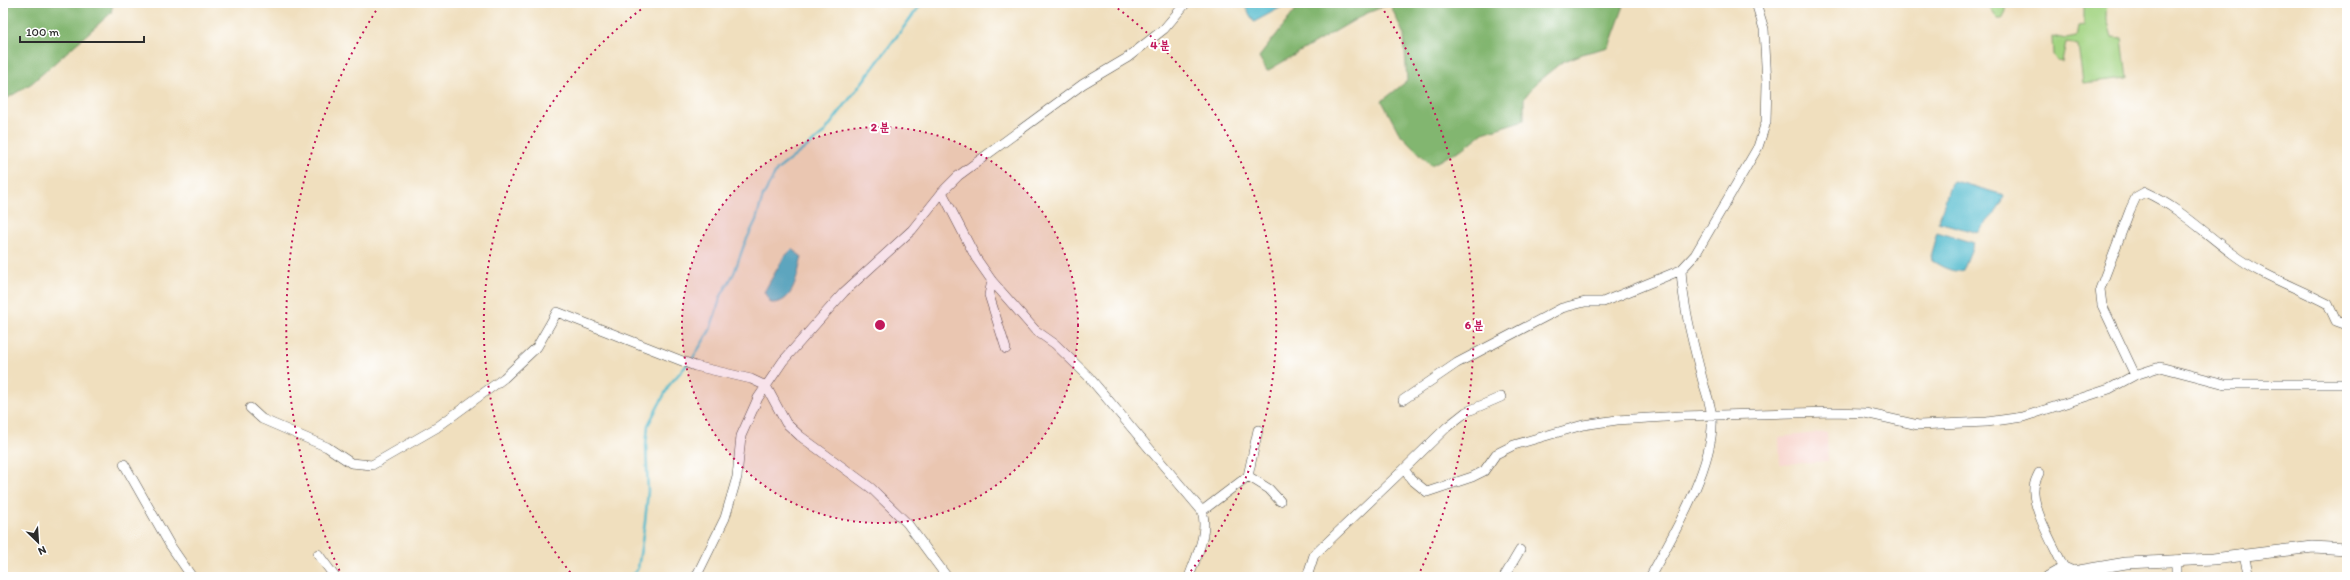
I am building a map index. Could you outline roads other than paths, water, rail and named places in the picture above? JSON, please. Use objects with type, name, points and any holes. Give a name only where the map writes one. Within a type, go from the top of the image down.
[{"type":"street","points":[[696,577],[725,518],[737,477],[741,436],[758,398],[783,361],[844,292],[912,230],[942,192],[958,176],[1071,93],[1127,58],[1164,29],[1186,3]]},
{"type":"street","points":[[1403,400],[1457,363],[1562,308],[1585,302],[1603,302],[1681,270],[1695,255],[1760,141],[1766,122],[1767,83],[1764,29],[1756,3]]},
{"type":"street","points":[[942,192],[976,258],[992,281],[1035,330],[1054,344],[1088,376],[1202,511],[1205,519],[1204,533],[1189,577]]},
{"type":"street","points":[[2135,375],[2102,305],[2100,289],[2136,197],[2145,192],[2194,220],[2233,254],[2255,268],[2328,304],[2336,321],[2347,325]]},
{"type":"street","points":[[1650,577],[1669,542],[1707,460],[1712,437],[1712,416],[1690,331],[1682,288],[1681,270]]},
{"type":"street","points":[[992,281],[989,295],[1006,349]]},
{"type":"street","points":[[250,408],[262,419],[327,447],[351,463],[372,465],[436,428],[504,378],[537,347],[558,312],[695,366],[751,379],[766,386],[786,423],[800,436],[871,488],[907,523],[947,577]]},
{"type":"street","points":[[1404,469],[1411,479],[1427,492],[1436,491],[1484,471],[1496,454],[1535,438],[1583,426],[1617,420],[1782,412],[1865,413],[1918,425],[1987,422],[2023,417],[2109,389],[2135,375],[2160,367],[2225,384],[2347,384]]},
{"type":"street","points":[[1307,577],[1314,555],[1447,427],[1466,412],[1501,397]]},
{"type":"street","points":[[1202,511],[1248,476],[1258,430]]},
{"type":"street","points":[[124,464],[170,545],[192,577]]},
{"type":"street","points":[[2040,473],[2034,483],[2034,494],[2044,524],[2064,568],[2073,572],[2126,563],[2213,559],[2314,547],[2347,549]]},
{"type":"street","points":[[1248,476],[1269,489],[1280,501]]},
{"type":"street","points":[[1504,577],[1520,550]]},
{"type":"street","points":[[318,554],[335,577]]},
{"type":"street","points":[[2244,555],[2249,577]]},
{"type":"street","points":[[2176,560],[2176,577]]},
{"type":"street","points":[[2048,577],[2064,568]]},
{"type":"water","points":[[1243,3],[1289,3],[1254,22]]},
{"type":"water","points":[[1955,181],[2004,195],[1997,211],[1978,233],[1938,222],[1951,183]]},
{"type":"water","points":[[1937,232],[1974,243],[1963,270],[1951,270],[1932,261],[1931,253]]},
{"type":"water","points":[[792,249],[802,257],[794,287],[785,299],[779,302],[771,303],[764,292],[784,257]]},
{"type":"waterway","points":[[631,577],[638,568],[645,522],[648,491],[646,445],[648,425],[670,384],[693,358],[710,330],[721,296],[734,273],[744,245],[756,220],[763,196],[777,170],[823,134],[922,3]]}]
